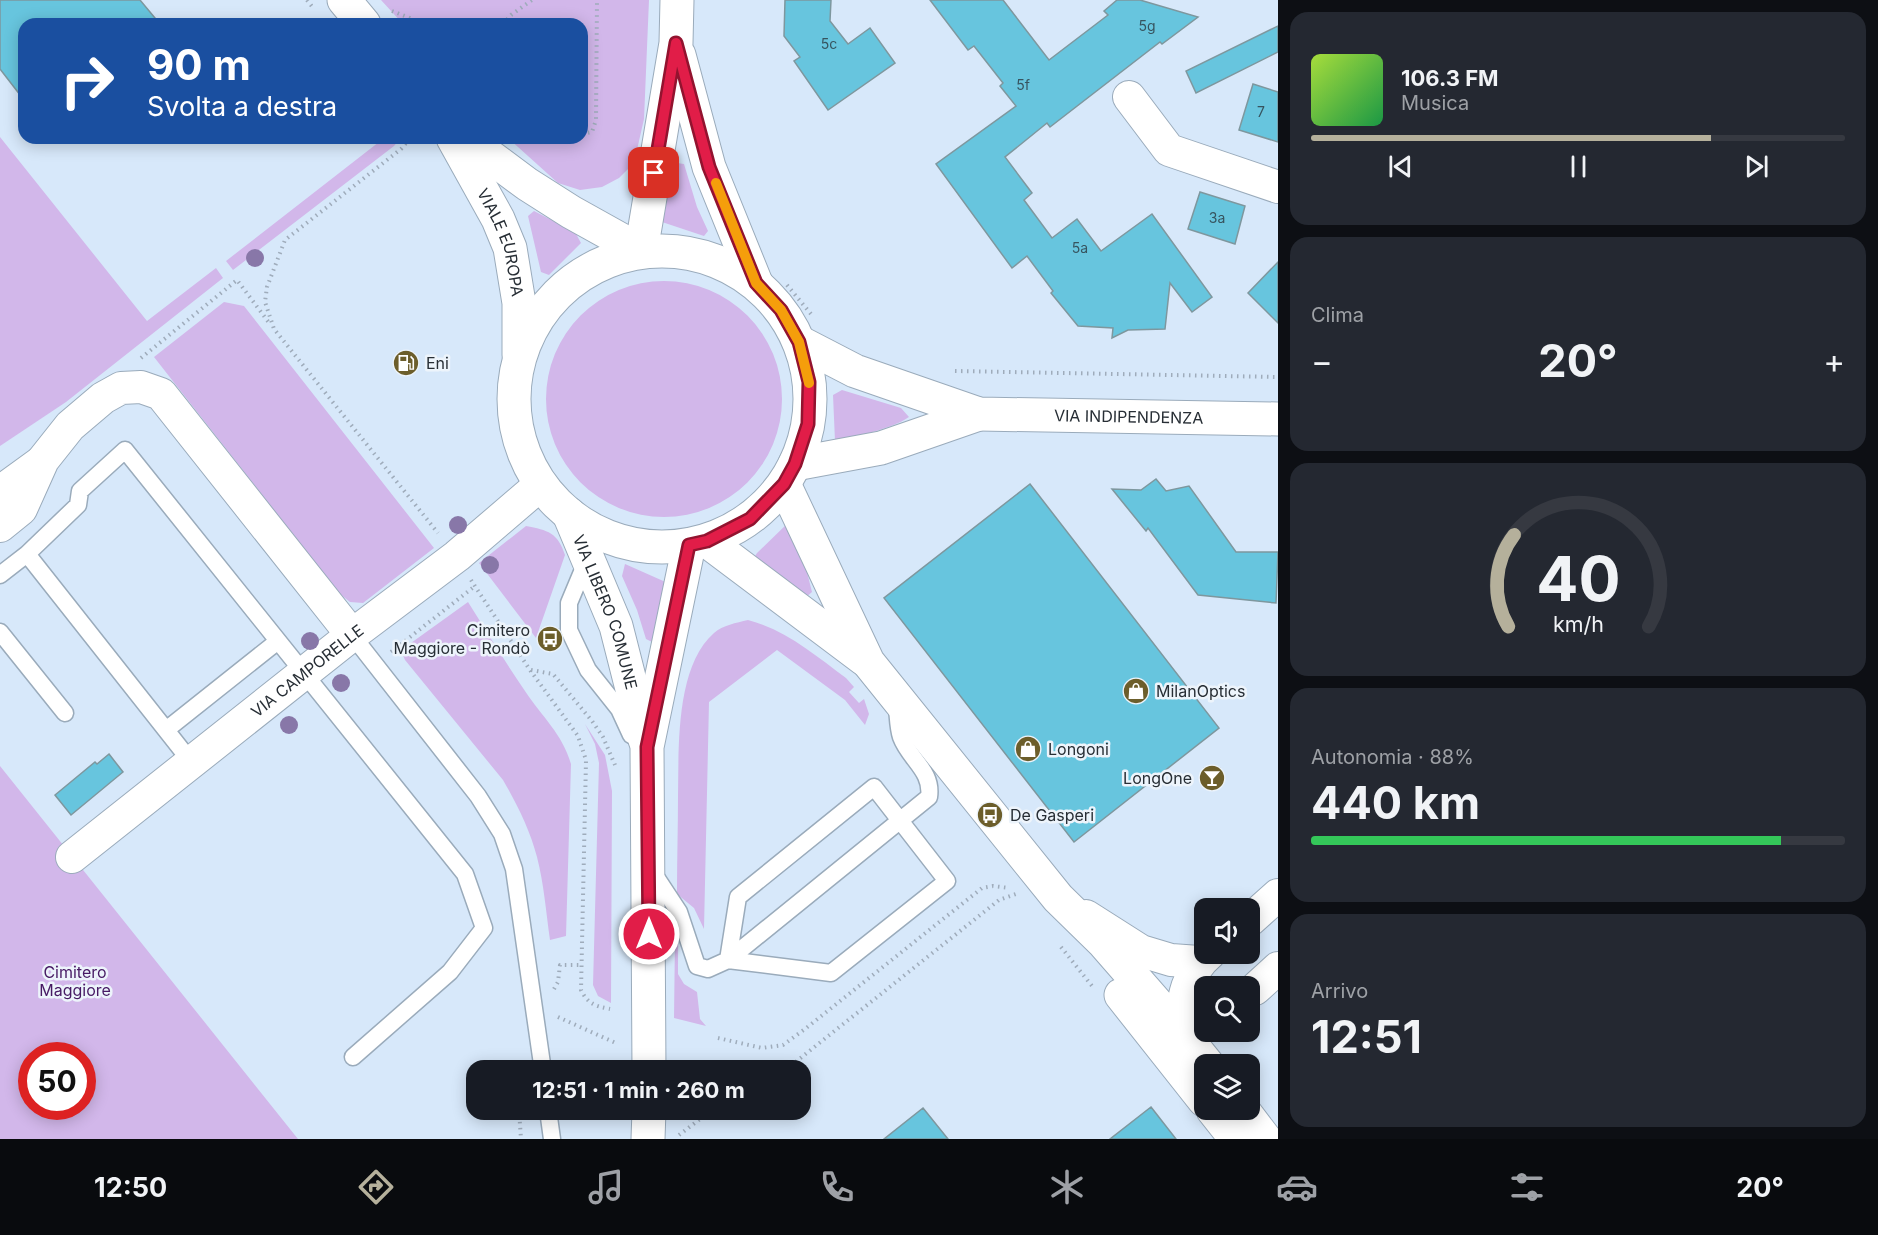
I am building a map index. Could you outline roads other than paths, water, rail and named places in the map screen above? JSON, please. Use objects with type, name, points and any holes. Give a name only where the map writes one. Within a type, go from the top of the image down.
[{"type":"street","points":[[344,0],[376,16]]},
{"type":"street","points":[[641,251],[676,43],[677,0]]},
{"type":"street","points":[[676,43],[709,167],[769,280],[781,310],[807,330],[808,424],[790,474],[750,519],[698,543],[646,547],[605,536],[569,514],[540,485],[524,455],[515,423],[513,389],[519,356],[537,317],[565,285],[601,263],[641,251],[682,251],[721,262],[769,280]]},
{"type":"street","points":[[1129,97],[1169,150],[1278,187]]},
{"type":"street","name":"VIALE EUROPA","points":[[456,144],[498,219],[510,248],[519,303],[519,356]]},
{"type":"street","points":[[473,144],[527,184],[571,212],[641,251]]},
{"type":"street","name":"VIA INDIPENDENZA","points":[[807,330],[855,371],[979,414],[1278,419]]},
{"type":"street","points":[[0,526],[21,509],[43,460],[70,426],[103,398],[121,388],[141,387],[161,394],[352,635]]},
{"type":"street","name":"VIA INDIPENDENZA","points":[[790,474],[881,448],[979,414]]},
{"type":"street","points":[[0,492],[43,460]]},
{"type":"street","points":[[790,474],[868,662]]},
{"type":"street","name":"VIA CAMPORELLE","points":[[72,857],[352,635],[456,556],[540,485]]},
{"type":"street","name":"VIA LIBERO COMUNE","points":[[569,514],[616,626],[637,765],[649,866],[649,1060]]},
{"type":"street","points":[[698,543],[868,662],[1058,898],[1102,942],[1199,1054]]},
{"type":"street","name":"VIA LIBERO COMUNE","points":[[637,765],[698,543]]},
{"type":"street","points":[[1260,911],[1278,895]]},
{"type":"street","points":[[1058,898],[1141,951],[1171,960],[1194,959]]},
{"type":"street","points":[[1058,898],[1093,959],[1194,1087]]},
{"type":"street","points":[[1179,1029],[1184,992],[1200,964]]},
{"type":"street","points":[[1260,984],[1278,968]]},
{"type":"street","points":[[654,1120],[662,1138]]},
{"type":"street","points":[[1221,1120],[1236,1139]]},
{"type":"street","points":[[1251,1120],[1265,1139]]},
{"type":"lane","points":[[0,575],[27,554],[78,505],[80,491],[125,450],[465,874],[484,928],[450,972],[353,1057]]},
{"type":"lane","points":[[27,554],[192,763]]},
{"type":"lane","points":[[587,559],[569,603],[569,630],[588,670],[619,710],[637,765]]},
{"type":"lane","points":[[0,632],[65,712]]},
{"type":"lane","points":[[352,635],[478,796],[502,834],[514,869],[541,1060]]},
{"type":"lane","points":[[166,730],[278,641]]},
{"type":"lane","points":[[649,866],[679,912],[697,966],[708,969],[728,960],[929,797],[931,787],[925,772],[902,738],[895,695]]},
{"type":"lane","points":[[874,787],[947,881],[831,973],[728,960],[738,897],[874,787]]},
{"type":"lane","points":[[549,1120],[552,1139]]},
{"type":"place","name":"Eni","points":[[406,363]]},
{"type":"place","name":"Cimitero Maggiore - Rondò","points":[[550,639]]},
{"type":"place","name":"MilanOptics","points":[[1136,691]]},
{"type":"place","name":"Longoni","points":[[1028,749]]},
{"type":"place","name":"LongOne","points":[[1212,778]]},
{"type":"place","name":"De Gasperi","points":[[990,815]]},
{"type":"park label","name":"Cimitero Maggiore","points":[[75,981]]}]
